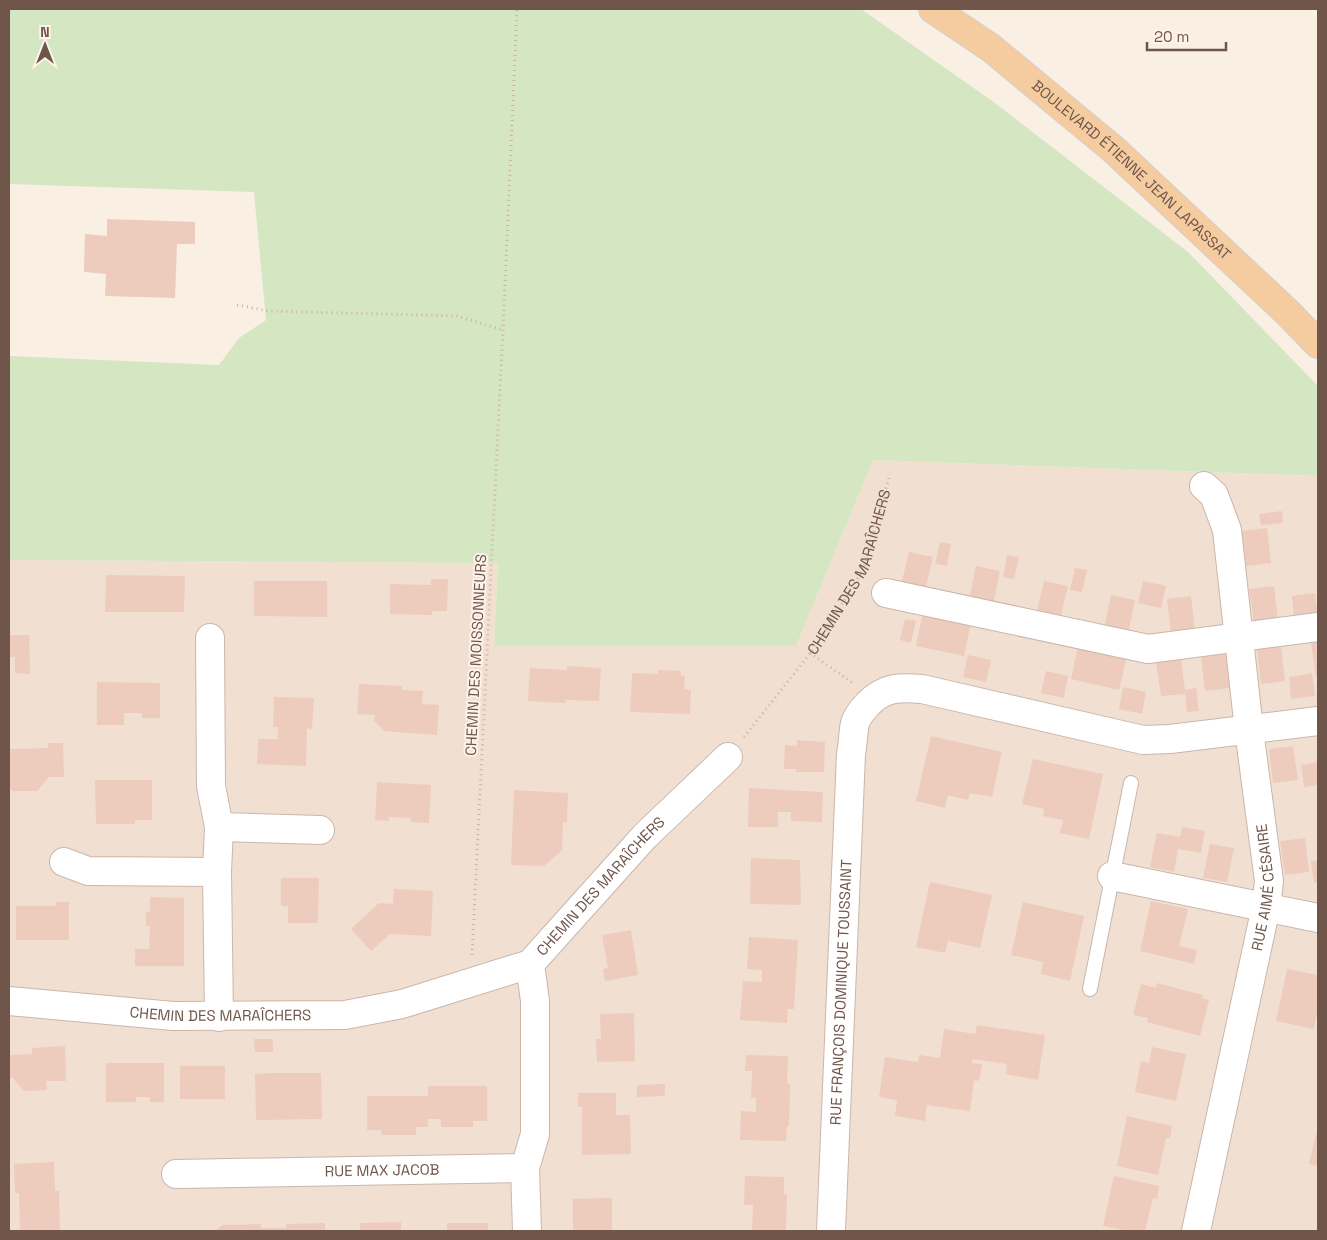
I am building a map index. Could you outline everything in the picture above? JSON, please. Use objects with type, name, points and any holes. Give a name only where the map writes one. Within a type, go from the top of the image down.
[{"type":"main road","name":"BOULEVARD ÉTIENNE JEAN LAPASSAT","points":[[933,9],[990,48],[1113,149],[1287,312],[1318,344]]},
{"type":"street","name":"RUE AIMÉ CÉSAIRE","points":[[1196,1231],[1266,907],[1269,881],[1249,730],[1227,530],[1214,495],[1204,486]]},
{"type":"street","points":[[886,593],[1148,649],[1318,627]]},
{"type":"street","points":[[210,638],[211,786],[219,827],[217,872],[219,1017]]},
{"type":"street","points":[[874,698],[885,690],[900,688],[922,689],[1143,740],[1318,721]]},
{"type":"street","name":"RUE FRANÇOIS DOMINIQUE TOUSSAINT","points":[[831,1231],[851,754],[855,723],[860,712],[874,698]]},
{"type":"street","name":"CHEMIN DES MARAÎCHERS","points":[[9,1001],[172,1016],[345,1015],[402,1004],[530,964],[645,836],[728,757]]},
{"type":"street","points":[[219,827],[320,830]]},
{"type":"street","points":[[64,862],[88,871],[217,872]]},
{"type":"street","points":[[1112,876],[1318,918]]},
{"type":"street","points":[[527,1231],[525,1168],[536,1134],[535,1001],[530,964]]},
{"type":"street","name":"RUE MAX JACOB","points":[[176,1174],[525,1168]]},
{"type":"lane","points":[[1090,989],[1131,782]]},
{"type":"path","name":"CHEMIN DES MOISSONNEURS","points":[[471,981],[517,9]]},
{"type":"path","points":[[238,304],[269,311],[457,316],[503,330]]},
{"type":"path","name":"CHEMIN DES MARAÎCHERS","points":[[728,757],[810,653],[864,568],[890,474]]},
{"type":"path","points":[[810,653],[874,698]]},
{"type":"shaded area","points":[[873,460],[1318,476],[1318,1231],[9,1231],[9,560],[498,563],[494,646],[796,646]]},
{"type":"green space","points":[[9,9],[861,9],[995,103],[1188,252],[1318,386],[1318,476],[873,460],[796,646],[494,646],[498,563],[9,560],[9,356],[219,365],[239,338],[266,320],[254,192],[9,184]]},
{"type":"building","points":[[107,219],[195,222],[195,244],[177,244],[175,298],[105,296],[106,274],[84,272],[85,234],[107,236]]},
{"type":"building","points":[[1282,511],[1283,523],[1261,525],[1259,514]]},
{"type":"building","points":[[1267,528],[1271,563],[1246,566],[1242,531]]},
{"type":"building","points":[[940,542],[951,544],[947,566],[935,564]]},
{"type":"building","points":[[909,552],[933,557],[925,591],[901,585]]},
{"type":"building","points":[[1007,555],[1019,557],[1014,579],[1003,577]]},
{"type":"building","points":[[976,566],[1000,571],[993,605],[969,600]]},
{"type":"building","points":[[1075,568],[1087,570],[1082,592],[1070,590]]},
{"type":"building","points":[[106,575],[185,576],[184,612],[105,612]]},
{"type":"building","points":[[431,579],[448,579],[447,611],[432,611],[432,615],[390,614],[390,584],[431,585]]},
{"type":"building","points":[[254,581],[327,581],[327,617],[254,616]]},
{"type":"building","points":[[1044,581],[1068,586],[1060,619],[1036,615]]},
{"type":"building","points":[[1143,581],[1166,586],[1161,608],[1138,603]]},
{"type":"building","points":[[1274,586],[1278,620],[1254,623],[1249,589]]},
{"type":"building","points":[[1315,593],[1318,615],[1294,619],[1292,596]]},
{"type":"building","points":[[1111,595],[1135,600],[1128,634],[1104,629]]},
{"type":"building","points":[[1191,596],[1195,631],[1171,634],[1167,599]]},
{"type":"building","points":[[923,612],[971,622],[964,656],[916,646]]},
{"type":"building","points":[[905,619],[916,621],[911,643],[900,640]]},
{"type":"building","points":[[9,635],[29,635],[30,674],[15,673],[15,657],[9,657]]},
{"type":"building","points":[[1318,642],[1318,677],[1316,677],[1311,643]]},
{"type":"building","points":[[1078,646],[1127,656],[1119,690],[1071,679]]},
{"type":"building","points":[[1281,646],[1285,681],[1261,684],[1257,649]]},
{"type":"building","points":[[1225,653],[1230,688],[1205,691],[1201,656]]},
{"type":"building","points":[[968,655],[991,660],[986,682],[963,677]]},
{"type":"building","points":[[1181,659],[1185,690],[1196,688],[1199,711],[1187,712],[1185,694],[1161,696],[1156,662]]},
{"type":"building","points":[[567,666],[601,668],[599,701],[566,700],[565,703],[528,701],[530,668],[567,670]]},
{"type":"building","points":[[658,670],[681,671],[681,676],[685,676],[684,689],[691,690],[690,714],[630,712],[632,673],[658,674]]},
{"type":"building","points":[[1046,671],[1068,676],[1064,698],[1041,693]]},
{"type":"building","points":[[1312,673],[1315,696],[1291,699],[1289,677]]},
{"type":"building","points":[[97,682],[160,683],[160,718],[142,718],[142,713],[124,713],[124,725],[97,725]]},
{"type":"building","points":[[359,684],[402,686],[402,690],[423,691],[422,704],[439,705],[437,735],[384,731],[374,721],[375,715],[357,714]]},
{"type":"building","points":[[1123,687],[1146,692],[1142,714],[1119,709]]},
{"type":"building","points":[[274,697],[314,698],[312,729],[307,728],[306,766],[257,764],[258,739],[278,739],[278,727],[273,727]]},
{"type":"building","points":[[931,736],[1002,752],[992,797],[970,793],[968,800],[948,795],[945,808],[916,801]]},
{"type":"building","points":[[797,740],[825,742],[824,772],[796,772],[796,769],[784,769],[785,745],[797,746]]},
{"type":"building","points":[[48,743],[63,743],[64,777],[49,777],[37,791],[13,791],[9,788],[9,749],[48,748]]},
{"type":"building","points":[[1293,746],[1298,780],[1273,783],[1269,749]]},
{"type":"building","points":[[1033,759],[1103,774],[1089,839],[1060,833],[1063,820],[1043,816],[1044,809],[1022,804]]},
{"type":"building","points":[[1318,762],[1318,785],[1304,787],[1301,765]]},
{"type":"building","points":[[95,780],[152,780],[152,820],[135,820],[135,824],[96,824]]},
{"type":"building","points":[[377,782],[431,785],[429,823],[411,822],[411,818],[389,817],[389,821],[375,820]]},
{"type":"building","points":[[749,788],[823,792],[822,822],[791,821],[791,812],[778,812],[778,827],[748,827]]},
{"type":"building","points":[[514,790],[568,793],[567,822],[563,822],[562,850],[544,866],[511,865]]},
{"type":"building","points":[[1182,827],[1205,831],[1201,853],[1178,849],[1174,872],[1150,867],[1157,833],[1180,837]]},
{"type":"building","points":[[1305,838],[1309,872],[1285,875],[1280,841]]},
{"type":"building","points":[[1210,844],[1234,848],[1227,882],[1203,878]]},
{"type":"building","points":[[751,858],[800,860],[801,905],[750,904]]},
{"type":"building","points":[[1318,860],[1318,883],[1314,883],[1311,861]]},
{"type":"building","points":[[281,878],[319,878],[318,923],[288,923],[288,906],[281,906]]},
{"type":"building","points":[[930,882],[992,895],[980,948],[948,941],[945,953],[916,947]]},
{"type":"building","points":[[394,889],[433,891],[431,936],[390,934],[371,951],[351,929],[379,903],[393,904]]},
{"type":"building","points":[[150,897],[184,898],[184,966],[135,966],[135,949],[149,949],[150,926],[146,926],[146,912],[150,912]]},
{"type":"building","points":[[1151,901],[1188,909],[1179,946],[1197,950],[1194,964],[1140,951]]},
{"type":"building","points":[[56,902],[69,902],[69,940],[16,940],[16,906],[56,906]]},
{"type":"building","points":[[1023,902],[1084,916],[1070,981],[1041,974],[1043,962],[1011,955]]},
{"type":"building","points":[[631,930],[638,975],[605,981],[603,969],[608,968],[602,935]]},
{"type":"building","points":[[749,937],[798,940],[794,1009],[788,1009],[787,1023],[740,1020],[743,981],[762,982],[762,970],[747,969]]},
{"type":"building","points":[[1287,969],[1318,975],[1318,1016],[1316,1016],[1314,1029],[1276,1021]]},
{"type":"building","points":[[1157,983],[1203,995],[1202,998],[1209,1000],[1200,1036],[1147,1022],[1148,1018],[1133,1015],[1141,984],[1156,988]]},
{"type":"building","points":[[634,1013],[635,1061],[597,1062],[596,1039],[601,1039],[600,1014]]},
{"type":"building","points":[[977,1025],[1045,1035],[1038,1080],[1006,1074],[1007,1064],[972,1059],[972,1063],[982,1064],[979,1081],[974,1080],[970,1111],[927,1105],[925,1121],[895,1116],[897,1100],[879,1097],[885,1057],[918,1062],[919,1055],[940,1058],[944,1029],[975,1034]]},
{"type":"building","points":[[254,1039],[273,1039],[273,1052],[255,1052]]},
{"type":"building","points":[[65,1046],[66,1081],[46,1081],[47,1090],[24,1091],[12,1077],[9,1080],[9,1055],[32,1054],[32,1048]]},
{"type":"building","points":[[1152,1047],[1186,1054],[1176,1101],[1135,1092],[1141,1061],[1149,1063]]},
{"type":"building","points":[[746,1055],[788,1056],[787,1084],[790,1084],[789,1126],[787,1126],[786,1141],[740,1140],[741,1111],[756,1112],[756,1098],[751,1098],[752,1071],[745,1071]]},
{"type":"building","points":[[106,1063],[164,1063],[164,1102],[150,1102],[150,1097],[136,1097],[136,1102],[106,1102]]},
{"type":"building","points":[[180,1066],[225,1066],[225,1099],[180,1099]]},
{"type":"building","points":[[321,1073],[322,1119],[256,1120],[255,1074]]},
{"type":"building","points":[[665,1084],[665,1096],[637,1097],[637,1085]]},
{"type":"building","points":[[428,1086],[487,1086],[487,1121],[473,1121],[473,1127],[441,1127],[441,1119],[428,1119],[428,1127],[416,1127],[416,1135],[381,1135],[381,1130],[367,1130],[367,1096],[428,1096]]},
{"type":"building","points":[[578,1093],[616,1093],[616,1115],[630,1115],[631,1154],[582,1155],[582,1107],[578,1107]]},
{"type":"building","points":[[1127,1116],[1172,1126],[1170,1138],[1166,1138],[1158,1175],[1117,1166]]},
{"type":"building","points":[[1316,1134],[1318,1135],[1318,1166],[1309,1164]]},
{"type":"building","points":[[54,1162],[55,1191],[59,1191],[60,1230],[20,1231],[19,1193],[15,1193],[14,1164]]},
{"type":"building","points":[[745,1176],[784,1177],[784,1194],[787,1194],[786,1231],[752,1231],[753,1205],[744,1205]]},
{"type":"building","points":[[1114,1176],[1159,1186],[1157,1199],[1153,1198],[1145,1231],[1129,1231],[1103,1226]]},
{"type":"building","points":[[612,1198],[612,1231],[573,1231],[573,1199]]},
{"type":"building","points":[[401,1222],[401,1231],[360,1231],[360,1223]]},
{"type":"building","points":[[325,1223],[325,1231],[215,1231],[222,1225],[261,1224],[261,1228],[286,1228],[286,1224]]},
{"type":"building","points":[[447,1223],[488,1223],[488,1231],[447,1231]]}]
